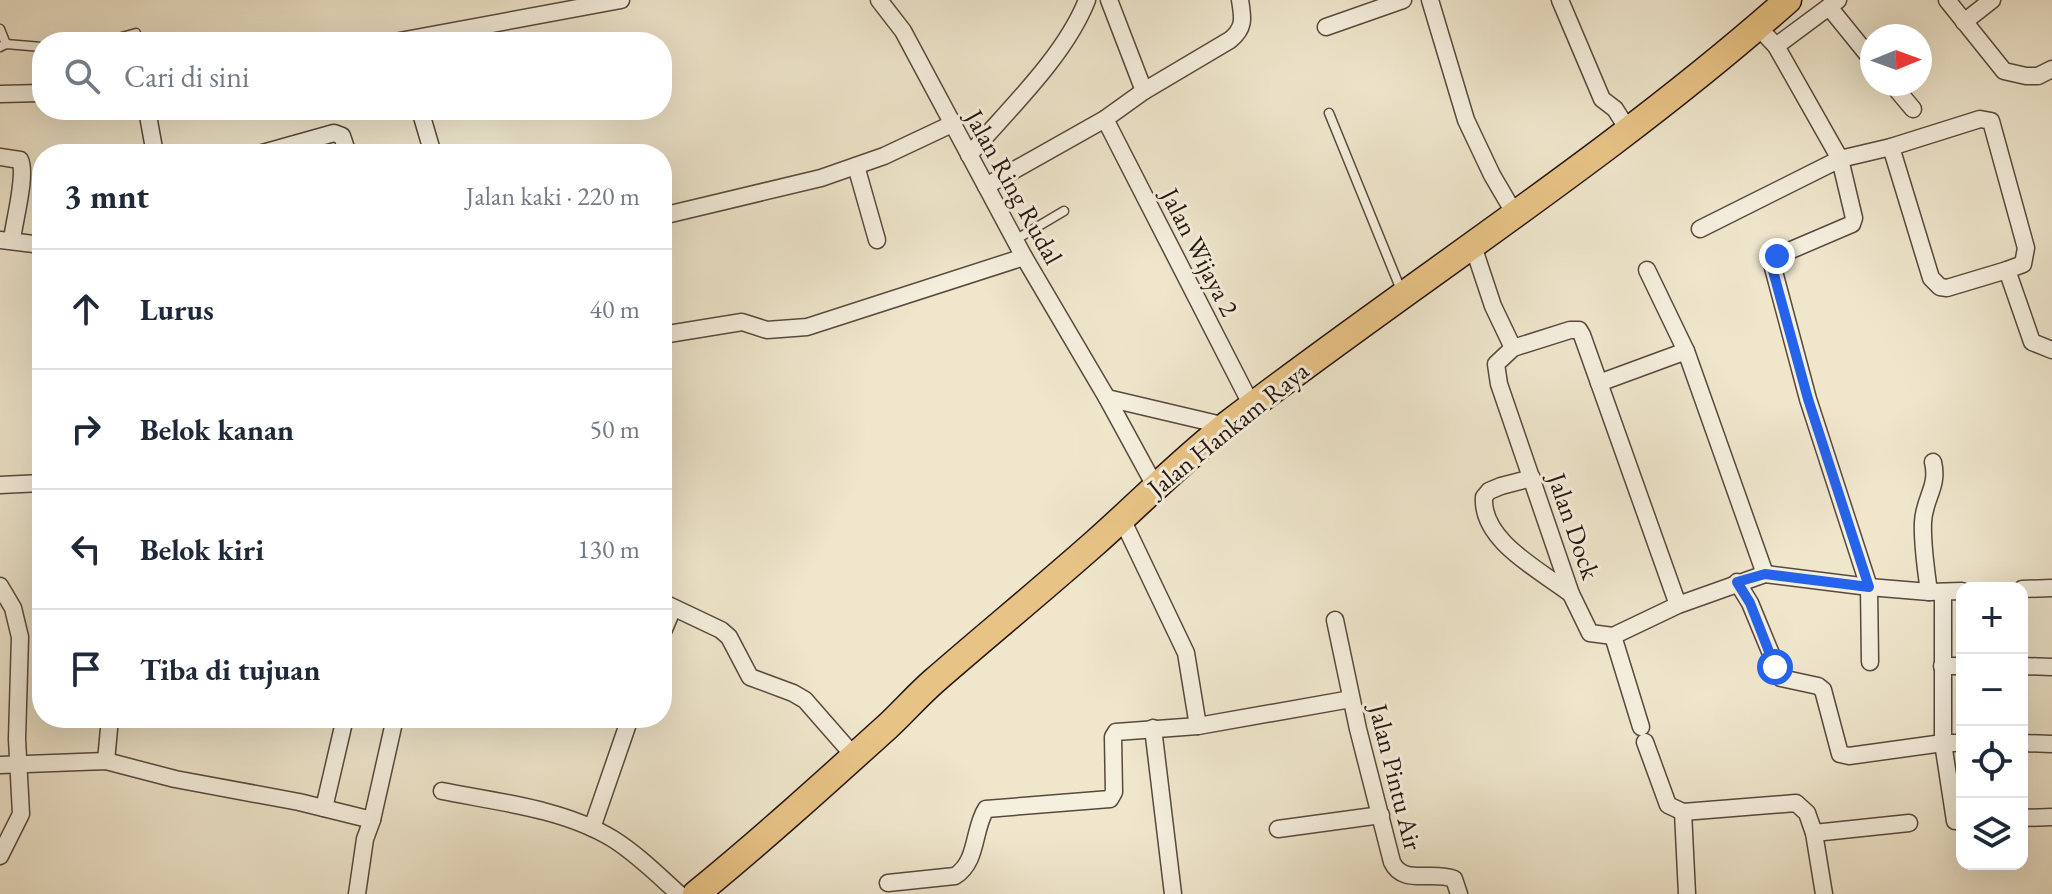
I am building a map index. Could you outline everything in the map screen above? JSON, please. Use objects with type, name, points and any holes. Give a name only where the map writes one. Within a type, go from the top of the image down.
[{"type":"main road","name":"Jalan Hankam Raya","points":[[696,894],[765,837],[932,683],[1226,426],[1402,294],[1767,36],[1788,0]]},
{"type":"street","points":[[448,32],[621,0]]},
{"type":"street","name":"Jalan Ring Rudal","points":[[879,0],[903,31],[1024,257],[1155,486]]},
{"type":"street","points":[[969,155],[1045,68],[1081,17],[1087,0]]},
{"type":"street","points":[[1109,0],[1144,91]]},
{"type":"street","points":[[986,186],[1105,119],[1144,91],[1238,34],[1242,24],[1240,0]]},
{"type":"street","points":[[1326,27],[1403,0]]},
{"type":"street","points":[[1430,0],[1466,120],[1516,216]]},
{"type":"street","points":[[1560,0],[1602,99],[1615,109],[1629,131]]},
{"type":"street","points":[[1947,0],[2004,71],[2038,76],[2052,69]]},
{"type":"street","points":[[1964,22],[1992,0]]},
{"type":"street","points":[[1860,42],[1834,3],[1767,36],[1840,159],[1854,218],[1852,224],[1777,256],[1772,264],[1808,399],[1869,587],[1870,662]]},
{"type":"street","points":[[0,94],[32,93]]},
{"type":"street","points":[[1902,96],[1913,109]]},
{"type":"street","name":"Jalan Wijaya 2","points":[[1105,119],[1252,406]]},
{"type":"street","points":[[1700,229],[1840,159],[1891,147],[1980,119],[1991,121],[2026,248],[2023,264],[1947,288],[1935,284],[1891,147]]},
{"type":"street","points":[[149,120],[153,144]]},
{"type":"street","points":[[423,120],[430,144]]},
{"type":"street","points":[[672,214],[821,178],[884,156],[952,124]]},
{"type":"street","points":[[296,144],[334,133],[342,136],[345,144]]},
{"type":"street","points":[[0,157],[20,160],[23,166],[6,240],[32,244]]},
{"type":"street","points":[[856,166],[877,240]]},
{"type":"street","points":[[1473,246],[1493,306],[1510,340],[1579,330],[1678,605]]},
{"type":"street","points":[[672,333],[742,322],[767,330],[807,327],[1024,257]]},
{"type":"street","points":[[1647,270],[1686,351],[1765,574]]},
{"type":"street","points":[[2007,270],[2032,342],[2052,350]]},
{"type":"street","name":"Jalan Dock","points":[[1510,340],[1496,370],[1571,594],[1590,633],[1613,636]]},
{"type":"street","points":[[1599,383],[1686,351]]},
{"type":"street","points":[[1107,398],[1226,426]]},
{"type":"street","points":[[1933,462],[1936,476],[1925,502],[1923,521],[1936,592],[1942,666],[1943,743],[1956,821]]},
{"type":"street","points":[[1532,478],[1489,491],[1484,497],[1486,518],[1499,539],[1571,594]]},
{"type":"street","points":[[0,485],[32,483]]},
{"type":"street","points":[[1122,519],[1186,653],[1198,726]]},
{"type":"street","points":[[1824,894],[1814,833],[1807,813],[1796,803],[1683,812],[1668,805],[1613,636],[1678,605],[1765,574],[1869,587],[1956,591]]},
{"type":"street","points":[[1737,582],[1750,603],[1781,678],[1818,686],[1823,690],[1840,754],[1849,756],[1956,743]]},
{"type":"street","points":[[2028,589],[2052,588]]},
{"type":"street","points":[[0,856],[21,814],[20,637],[13,608],[1,590]]},
{"type":"street","points":[[672,607],[721,630],[729,637],[750,677],[805,700],[854,756]]},
{"type":"street","name":"Jalan Pintu Air","points":[[1335,620],[1351,699],[1395,869],[1406,877],[1448,876],[1454,879],[1459,894]]},
{"type":"street","points":[[1942,666],[1956,666]]},
{"type":"street","points":[[2028,666],[2052,667]]},
{"type":"street","points":[[888,883],[955,876],[961,872],[968,863],[986,809],[1110,799],[1114,792],[1113,737],[1116,732],[1198,726],[1351,699]]},
{"type":"street","points":[[106,761],[109,728]]},
{"type":"street","points":[[324,808],[343,728]]},
{"type":"street","points":[[357,894],[365,839],[393,728]]},
{"type":"street","points":[[592,828],[627,728]]},
{"type":"street","points":[[1153,728],[1173,894]]},
{"type":"street","points":[[2028,743],[2052,744]]},
{"type":"street","points":[[0,765],[106,761],[175,779],[372,820]]},
{"type":"street","points":[[442,791],[553,815],[592,828],[629,851],[679,894]]},
{"type":"street","points":[[1683,812],[1687,894]]},
{"type":"street","points":[[1278,829],[1381,815]]},
{"type":"street","points":[[2028,818],[2052,817]]},
{"type":"street","points":[[1814,833],[1909,823]]},
{"type":"lane","points":[[0,29],[3,45],[32,46]]},
{"type":"lane","points":[[1329,113],[1402,294]]},
{"type":"lane","points":[[1015,240],[1064,211]]},
{"type":"route","points":[[1775,667],[1750,603],[1737,582],[1765,574],[1869,587],[1800,372],[1773,271],[1773,259],[1777,256]]}]
